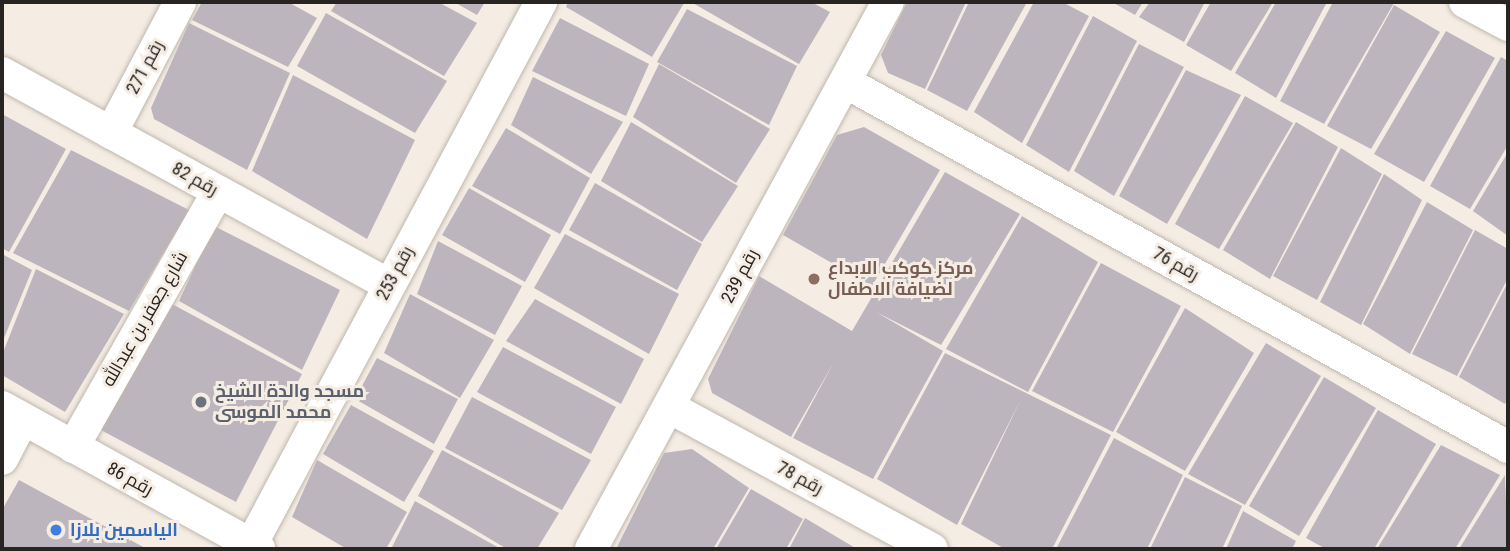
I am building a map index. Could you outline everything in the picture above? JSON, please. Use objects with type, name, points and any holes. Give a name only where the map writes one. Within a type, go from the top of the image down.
[{"type":"street","name":"رقم 271","points":[[111,132],[180,2]]},
{"type":"street","name":"رقم 253","points":[[255,547],[388,284],[541,2]]},
{"type":"street","name":"رقم 239","points":[[592,549],[888,2]]},
{"type":"street","points":[[1465,2],[1508,25]]},
{"type":"street","name":"رقم 82","points":[[2,73],[388,284]]},
{"type":"street","name":"رقم 76","points":[[845,82],[1508,447]]},
{"type":"street","name":"شارع جعفر بن عبدالله","points":[[73,447],[218,192]]},
{"type":"street","name":"رقم 78","points":[[669,407],[932,549]]},
{"type":"street","points":[[2,458],[13,413]]},
{"type":"street","name":"رقم 86","points":[[13,413],[255,547]]},
{"type":"building","points":[[202,2],[288,2],[317,18],[288,67],[192,20]]},
{"type":"building","points":[[337,2],[438,2],[477,23],[444,76],[331,11]]},
{"type":"building","points":[[454,2],[485,2],[477,15]]},
{"type":"building","points":[[568,2],[684,3],[652,57],[566,7]]},
{"type":"building","points":[[691,2],[811,2],[830,12],[799,64]]},
{"type":"building","points":[[907,2],[966,2],[925,89],[888,73],[881,55]]},
{"type":"building","points":[[969,2],[1027,2],[967,111],[927,90]]},
{"type":"building","points":[[1034,2],[1062,2],[1089,16],[1022,143],[974,112]]},
{"type":"building","points":[[1112,2],[1143,2],[1135,15]]},
{"type":"building","points":[[1150,2],[1205,2],[1184,42],[1139,17]]},
{"type":"building","points":[[1211,2],[1273,2],[1231,71],[1186,45]]},
{"type":"building","points":[[1276,2],[1327,2],[1276,98],[1235,73]]},
{"type":"building","points":[[1333,2],[1394,3],[1324,124],[1280,101]]},
{"type":"building","points":[[1394,5],[1440,32],[1371,149],[1327,126]]},
{"type":"building","points":[[687,9],[797,66],[769,125],[657,62]]},
{"type":"building","points":[[326,13],[447,81],[415,133],[297,66]]},
{"type":"building","points":[[1093,16],[1137,41],[1069,172],[1026,145]]},
{"type":"building","points":[[560,18],[649,64],[626,116],[532,71]]},
{"type":"building","points":[[189,23],[290,73],[247,170],[154,119],[151,108]]},
{"type":"building","points":[[1446,31],[1495,58],[1424,182],[1374,154]]},
{"type":"building","points":[[1139,44],[1184,67],[1114,196],[1074,171]]},
{"type":"building","points":[[1501,57],[1508,61],[1508,145],[1470,209],[1430,186]]},
{"type":"building","points":[[659,64],[770,129],[736,183],[633,117]]},
{"type":"building","points":[[1186,70],[1241,95],[1167,224],[1119,196]]},
{"type":"building","points":[[293,75],[415,140],[367,239],[252,171]]},
{"type":"building","points":[[533,77],[623,122],[591,174],[511,125]]},
{"type":"building","points":[[1245,96],[1293,123],[1219,249],[1175,224]]},
{"type":"building","points":[[2,114],[66,149],[9,252],[2,248]]},
{"type":"building","points":[[631,122],[738,186],[702,242],[601,181]]},
{"type":"building","points":[[1296,122],[1338,147],[1270,279],[1223,250]]},
{"type":"building","points":[[864,127],[940,170],[872,286],[783,235],[837,135]]},
{"type":"building","points":[[506,128],[590,178],[560,234],[472,186]]},
{"type":"building","points":[[1341,148],[1382,174],[1317,300],[1273,276]]},
{"type":"building","points":[[71,150],[189,210],[129,311],[13,253]]},
{"type":"building","points":[[1508,152],[1508,236],[1473,211]]},
{"type":"building","points":[[945,172],[1020,214],[941,345],[876,312],[943,351],[873,479],[793,438],[834,362],[791,437],[712,393],[708,379],[759,276],[852,331]]},
{"type":"building","points":[[1384,174],[1422,200],[1361,325],[1320,302]]},
{"type":"building","points":[[595,183],[702,244],[677,290],[569,230]]},
{"type":"building","points":[[469,188],[551,235],[525,282],[442,235]]},
{"type":"building","points":[[1427,202],[1473,230],[1410,354],[1363,324]]},
{"type":"building","points":[[1022,216],[1098,262],[1028,392],[946,349]]},
{"type":"building","points":[[214,226],[340,290],[302,370],[179,301]]},
{"type":"building","points":[[1475,230],[1508,249],[1508,278],[1457,376],[1412,354]]},
{"type":"building","points":[[565,234],[679,294],[649,354],[534,288]]},
{"type":"building","points":[[438,241],[522,286],[495,335],[417,294]]},
{"type":"building","points":[[2,254],[32,270],[2,343]]},
{"type":"building","points":[[1101,263],[1181,306],[1113,432],[1032,391]]},
{"type":"building","points":[[36,269],[124,314],[65,412],[2,375],[2,355]]},
{"type":"building","points":[[1508,282],[1508,398],[1505,404],[1459,377]]},
{"type":"building","points":[[410,294],[494,340],[460,398],[384,353]]},
{"type":"building","points":[[535,299],[644,359],[621,404],[506,341]]},
{"type":"building","name":"مسجد والدة الشيخ محمد الموسى","points":[[172,304],[302,374],[236,502],[99,429]]},
{"type":"building","points":[[1185,308],[1254,353],[1185,471],[1116,432]]},
{"type":"building","points":[[1266,343],[1321,376],[1245,505],[1188,474]]},
{"type":"building","points":[[503,347],[616,407],[591,454],[477,392]]},
{"type":"building","points":[[945,353],[1111,435],[1052,549],[1005,549],[961,524],[1020,401],[957,525],[877,479]]},
{"type":"building","points":[[377,358],[458,399],[434,444],[355,399]]},
{"type":"building","points":[[1324,377],[1376,408],[1299,536],[1249,506]]},
{"type":"building","points":[[472,397],[591,460],[562,510],[445,448]]},
{"type":"building","points":[[351,405],[434,451],[404,502],[323,454]]},
{"type":"building","points":[[1378,410],[1436,444],[1374,549],[1326,549],[1306,538]]},
{"type":"building","points":[[1114,438],[1183,475],[1147,549],[1056,549]]},
{"type":"building","points":[[1441,445],[1500,475],[1455,549],[1377,549]]},
{"type":"building","points":[[692,449],[749,488],[713,549],[616,549],[664,453]]},
{"type":"building","points":[[442,450],[559,513],[537,549],[507,549],[418,496]]},
{"type":"building","points":[[317,460],[407,512],[386,549],[347,549],[292,517]]},
{"type":"building","points":[[1505,475],[1508,549],[1459,549]]},
{"type":"building","points":[[1185,477],[1242,506],[1222,549],[1150,549]]},
{"type":"building","name":"الياسمين بلازا","points":[[19,480],[147,549],[2,549],[2,510]]},
{"type":"building","points":[[751,489],[803,519],[786,549],[716,549]]},
{"type":"building","points":[[415,501],[501,549],[391,549]]},
{"type":"building","points":[[1243,511],[1296,541],[1292,549],[1226,549]]},
{"type":"building","points":[[805,518],[857,549],[789,549]]},
{"type":"place","name":"مركز كوكب الابداع لضيافة الاطفال","points":[[814,279]]},
{"type":"place","name":"مسجد والدة الشيخ محمد الموسى","points":[[201,402]]},
{"type":"place","name":"الياسمين بلازا","points":[[56,530]]}]
